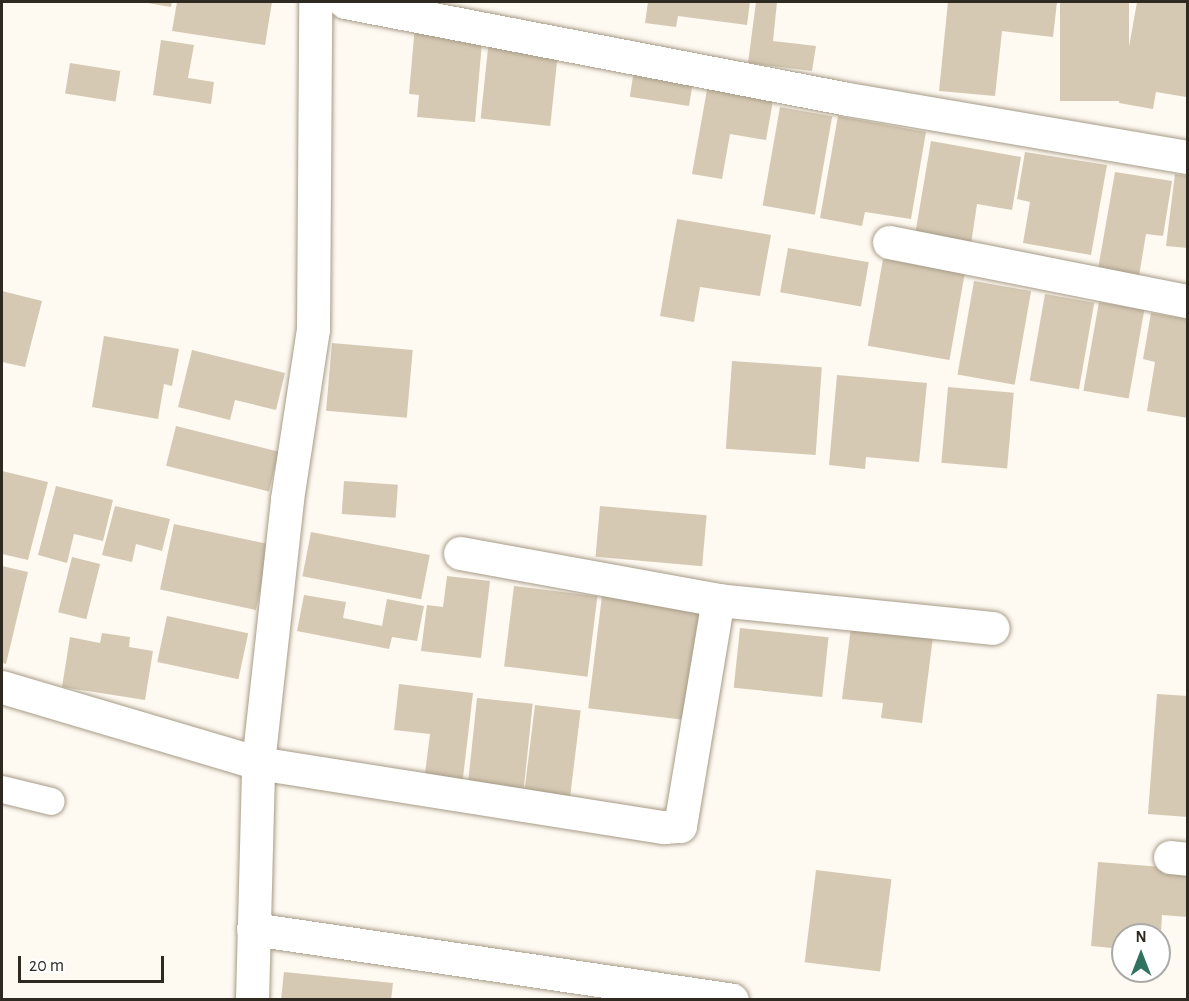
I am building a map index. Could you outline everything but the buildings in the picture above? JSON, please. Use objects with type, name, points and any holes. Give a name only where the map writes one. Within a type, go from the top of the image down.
[{"type":"street","points":[[252,999],[258,763],[287,499],[313,329],[317,170],[315,2]]},
{"type":"street","points":[[345,2],[848,99],[1188,158]]},
{"type":"street","points":[[890,242],[1188,301]]},
{"type":"street","points":[[460,553],[718,600],[993,628]]},
{"type":"street","points":[[2,687],[258,763],[664,827],[680,826],[718,600]]},
{"type":"street","points":[[253,929],[732,999]]},
{"type":"lane","points":[[2,789],[51,801]]}]
